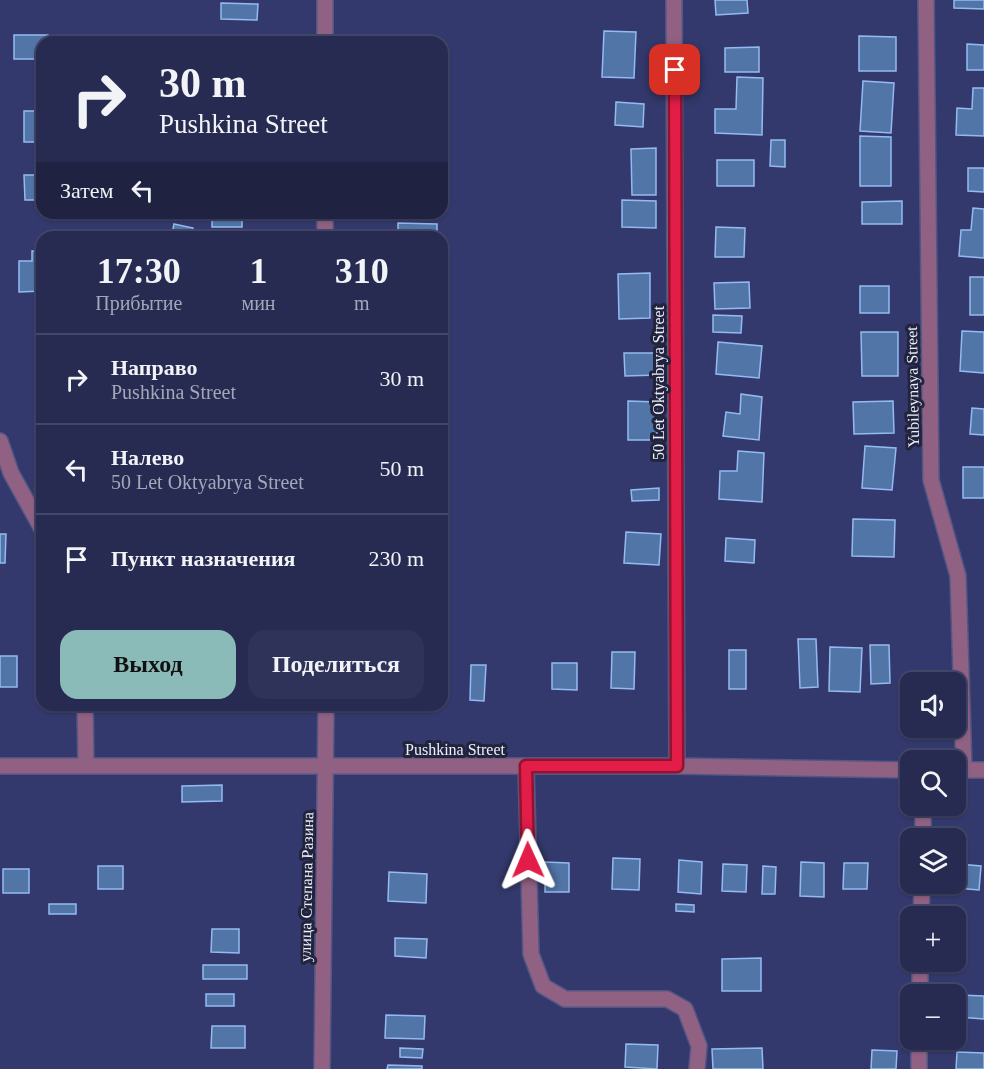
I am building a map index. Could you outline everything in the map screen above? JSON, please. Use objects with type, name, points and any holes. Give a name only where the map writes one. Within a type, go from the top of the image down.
[{"type":"street","points":[[325,0],[325,36]]},
{"type":"street","name":"50 Let Oktyabrya Street","points":[[674,0],[677,766]]},
{"type":"street","name":"Yubileynaya Street","points":[[926,0],[931,480],[958,576],[960,750]]},
{"type":"street","points":[[0,441],[11,473],[36,518]]},
{"type":"street","points":[[85,711],[86,765]]},
{"type":"street","name":"улица Степана Разина","points":[[322,1069],[326,711]]},
{"type":"street","name":"Pushkina Street","points":[[0,766],[677,766],[900,770]]},
{"type":"street","points":[[526,766],[531,954],[543,986],[565,999],[667,999],[685,1009],[699,1046],[697,1069]]},
{"type":"street","points":[[966,770],[984,770]]},
{"type":"street","points":[[919,1050],[919,1069]]},
{"type":"building","points":[[715,0],[747,0],[748,13],[716,15]]},
{"type":"building","points":[[954,0],[984,0],[984,9],[954,8]]},
{"type":"building","points":[[221,3],[258,4],[257,20],[221,19]]},
{"type":"building","points":[[604,31],[636,32],[634,78],[602,77]]},
{"type":"building","points":[[14,35],[48,35],[36,36],[36,59],[14,59]]},
{"type":"building","points":[[859,36],[896,37],[896,71],[859,71]]},
{"type":"building","points":[[967,44],[984,45],[984,70],[967,70]]},
{"type":"building","points":[[759,47],[759,72],[725,72],[725,48]]},
{"type":"building","points":[[737,77],[763,78],[762,135],[715,133],[715,109],[736,109]]},
{"type":"building","points":[[863,81],[894,83],[891,133],[860,131]]},
{"type":"building","points":[[973,88],[984,88],[984,136],[956,135],[957,108],[972,109]]},
{"type":"building","points":[[616,102],[644,104],[643,127],[615,125]]},
{"type":"building","points":[[24,111],[36,111],[36,142],[24,142]]},
{"type":"building","points":[[860,136],[891,137],[891,186],[860,186]]},
{"type":"building","points":[[771,140],[785,140],[785,167],[770,166]]},
{"type":"building","points":[[656,148],[656,195],[632,195],[631,149]]},
{"type":"building","points":[[717,160],[754,160],[754,186],[717,186]]},
{"type":"building","points":[[968,168],[984,168],[984,192],[968,191]]},
{"type":"building","points":[[24,175],[36,175],[36,200],[25,200]]},
{"type":"building","points":[[622,200],[656,201],[656,228],[622,227]]},
{"type":"building","points":[[902,201],[902,224],[862,224],[862,202]]},
{"type":"building","points":[[973,208],[984,209],[984,258],[959,256],[961,230],[971,230]]},
{"type":"building","points":[[212,219],[242,219],[242,227],[212,227]]},
{"type":"building","points":[[398,223],[437,224],[437,231],[398,231]]},
{"type":"building","points":[[174,224],[193,228],[192,231],[173,231]]},
{"type":"building","points":[[716,227],[745,228],[744,257],[715,257]]},
{"type":"building","points":[[32,251],[36,251],[36,291],[19,292],[19,261],[32,261]]},
{"type":"building","points":[[650,273],[650,318],[619,319],[618,274]]},
{"type":"building","points":[[970,277],[984,277],[984,315],[970,315]]},
{"type":"building","points":[[749,282],[750,308],[715,309],[714,283]]},
{"type":"building","points":[[860,286],[889,286],[889,313],[860,313]]},
{"type":"building","points":[[713,315],[742,316],[741,333],[713,332]]},
{"type":"building","points":[[962,331],[984,332],[984,373],[960,371]]},
{"type":"building","points":[[861,332],[898,332],[898,376],[862,376]]},
{"type":"building","points":[[718,342],[762,346],[759,378],[716,374]]},
{"type":"building","points":[[624,353],[657,353],[658,375],[625,376]]},
{"type":"building","points":[[741,394],[762,397],[759,440],[723,436],[726,412],[740,414]]},
{"type":"building","points":[[628,401],[657,402],[657,440],[628,440]]},
{"type":"building","points":[[893,401],[894,433],[854,434],[853,402]]},
{"type":"building","points":[[972,408],[984,409],[984,435],[970,434]]},
{"type":"building","points":[[865,446],[896,448],[892,490],[862,488]]},
{"type":"building","points":[[738,451],[764,453],[762,502],[719,499],[720,471],[737,471]]},
{"type":"building","points":[[963,467],[984,467],[984,498],[963,498]]},
{"type":"building","points":[[659,488],[659,500],[632,501],[631,490]]},
{"type":"building","points":[[853,519],[895,520],[894,557],[852,556]]},
{"type":"building","points":[[626,532],[661,534],[659,565],[624,563]]},
{"type":"building","points":[[0,534],[6,534],[5,563],[0,563]]},
{"type":"building","points":[[726,538],[755,540],[754,563],[725,561]]},
{"type":"building","points":[[798,639],[816,639],[818,687],[800,688]]},
{"type":"building","points":[[870,645],[889,645],[890,683],[871,684]]},
{"type":"building","points":[[830,647],[862,648],[860,692],[829,691]]},
{"type":"building","points":[[729,650],[746,650],[746,689],[729,689]]},
{"type":"building","points":[[612,652],[635,652],[634,689],[611,688]]},
{"type":"building","points":[[0,656],[17,656],[17,687],[0,687]]},
{"type":"building","points":[[552,663],[577,663],[577,690],[552,689]]},
{"type":"building","points":[[471,665],[486,665],[484,701],[470,700]]},
{"type":"building","points":[[222,785],[222,801],[182,802],[182,786]]},
{"type":"building","points":[[613,858],[640,859],[639,890],[612,889]]},
{"type":"building","points":[[679,860],[702,862],[701,894],[678,892]]},
{"type":"building","points":[[545,862],[569,863],[569,892],[545,892]]},
{"type":"building","points":[[801,862],[824,863],[824,897],[800,896]]},
{"type":"building","points":[[844,863],[868,863],[867,889],[843,889]]},
{"type":"building","points":[[723,864],[747,865],[746,892],[722,891]]},
{"type":"building","points":[[966,865],[981,866],[979,890],[966,889]]},
{"type":"building","points":[[98,866],[123,866],[123,889],[98,889]]},
{"type":"building","points":[[763,866],[776,867],[775,894],[762,894]]},
{"type":"building","points":[[3,869],[29,869],[29,893],[3,893]]},
{"type":"building","points":[[389,872],[427,874],[426,903],[388,901]]},
{"type":"building","points":[[49,904],[76,904],[76,914],[49,914]]},
{"type":"building","points":[[676,904],[694,905],[694,912],[676,911]]},
{"type":"building","points":[[212,929],[239,929],[239,953],[211,952]]},
{"type":"building","points":[[395,938],[427,939],[426,958],[395,956]]},
{"type":"building","points":[[761,958],[761,991],[722,991],[722,959]]},
{"type":"building","points":[[203,965],[247,965],[247,979],[203,979]]},
{"type":"building","points":[[206,994],[234,994],[234,1006],[206,1006]]},
{"type":"building","points":[[966,995],[984,996],[984,1019],[966,1018]]},
{"type":"building","points":[[386,1015],[425,1016],[424,1039],[385,1038]]},
{"type":"building","points":[[212,1026],[245,1026],[245,1048],[211,1048]]},
{"type":"building","points":[[626,1044],[658,1045],[657,1069],[625,1067]]},
{"type":"building","points":[[400,1048],[423,1049],[422,1058],[400,1057]]},
{"type":"building","points":[[762,1048],[763,1069],[713,1069],[712,1049]]},
{"type":"building","points":[[872,1050],[897,1051],[896,1069],[871,1069]]},
{"type":"building","points":[[957,1052],[984,1053],[984,1069],[956,1069]]},
{"type":"building","points":[[388,1065],[422,1066],[422,1069],[387,1069]]},
{"type":"route","points":[[528,860],[526,766],[677,766],[675,70]]}]
